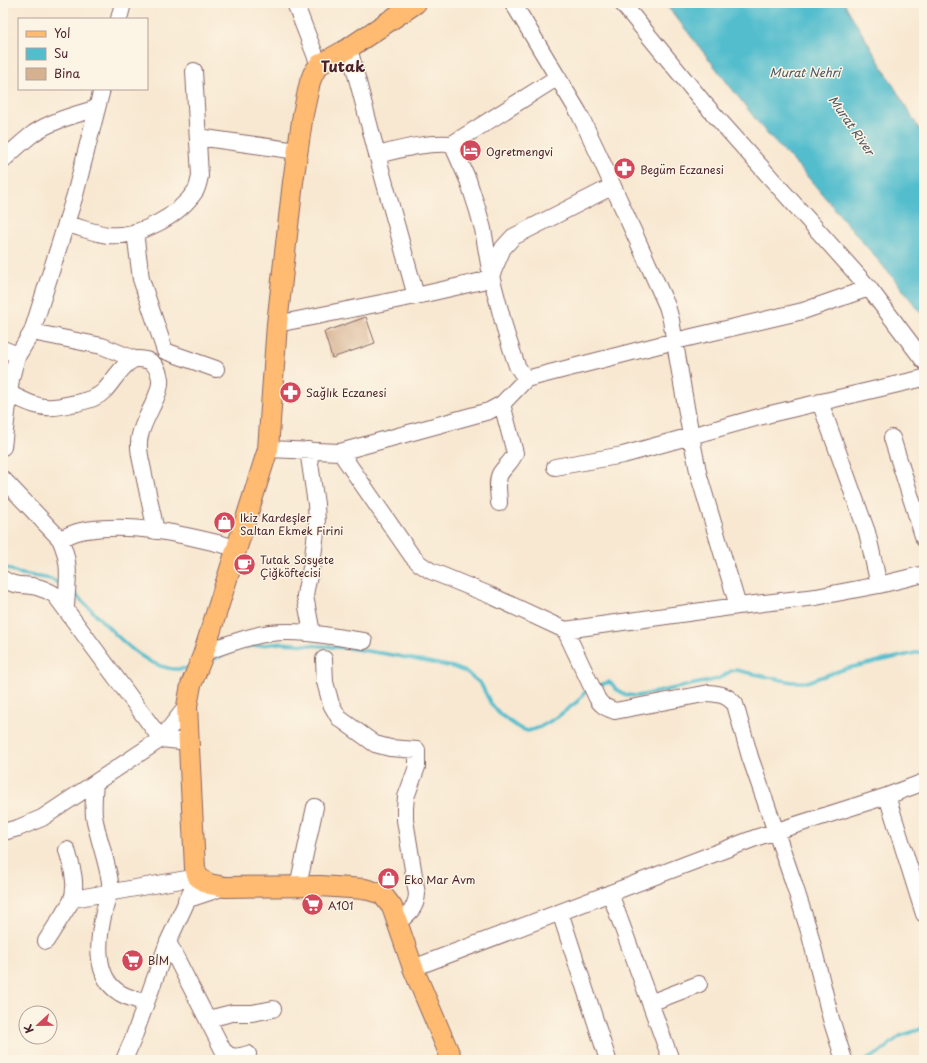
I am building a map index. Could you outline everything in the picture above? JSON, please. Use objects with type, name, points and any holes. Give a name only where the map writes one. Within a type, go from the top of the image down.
[{"type":"main road","points":[[416,3],[349,48],[320,65],[313,74],[310,82],[297,151],[277,324],[268,449],[204,653],[191,685],[188,706],[189,742],[195,868],[198,877],[209,884],[225,887],[320,886],[365,889],[382,894],[392,907],[414,968],[452,1060]]},
{"type":"street","points":[[119,18],[123,3]]},
{"type":"street","points":[[295,3],[320,65]]},
{"type":"street","points":[[513,3],[579,114],[667,306],[675,341],[699,476],[738,606]]},
{"type":"street","points":[[622,3],[708,108],[869,288],[924,361]]},
{"type":"street","points":[[349,48],[416,296]]},
{"type":"street","points":[[66,224],[107,235],[123,235],[142,230],[162,220],[184,205],[197,189],[200,176],[194,71]]},
{"type":"street","points":[[377,155],[413,147],[452,144],[558,77]]},
{"type":"street","points":[[3,447],[11,379],[18,355],[32,332],[66,224],[77,188],[102,90]]},
{"type":"street","points":[[3,160],[21,143],[48,125],[97,108]]},
{"type":"street","points":[[198,137],[297,151]]},
{"type":"street","points":[[452,144],[468,180],[478,211],[491,276],[506,333],[517,366],[526,379]]},
{"type":"street","points":[[484,237],[492,240],[513,237],[613,186]]},
{"type":"street","points":[[135,232],[141,279],[165,351]]},
{"type":"street","points":[[277,324],[470,284],[491,276],[503,248],[513,237]]},
{"type":"street","points":[[268,449],[340,452],[489,411],[502,404],[526,379],[675,341],[803,311],[869,288]]},
{"type":"street","points":[[32,332],[102,346],[134,359],[149,360],[154,363],[160,380],[157,394],[142,426],[139,442],[141,460],[156,531]]},
{"type":"street","points":[[3,349],[18,355]]},
{"type":"street","points":[[154,363],[165,351]]},
{"type":"street","points":[[165,351],[216,369]]},
{"type":"street","points":[[10,394],[36,405],[52,408],[96,398],[103,392],[118,373],[134,359]]},
{"type":"street","points":[[555,467],[613,457],[820,402],[924,378]]},
{"type":"street","points":[[820,402],[867,532],[879,585]]},
{"type":"street","points":[[499,503],[499,478],[502,471],[514,457],[515,453],[502,404]]},
{"type":"street","points":[[892,438],[924,539]]},
{"type":"street","points":[[308,450],[317,524],[312,564],[305,596],[312,633]]},
{"type":"street","points":[[340,452],[412,556],[420,564],[431,571],[492,596],[565,630],[738,606],[816,597],[879,585],[924,574]]},
{"type":"street","points":[[3,479],[60,539],[66,551],[69,577],[67,602]]},
{"type":"street","points":[[60,539],[86,530],[144,529],[191,537],[237,548]]},
{"type":"street","points":[[3,578],[9,582],[21,586],[46,589],[67,602],[161,739],[189,742]]},
{"type":"street","points":[[565,630],[600,704],[615,711],[709,693],[721,694],[729,697],[734,704],[750,757],[809,931],[831,1019],[844,1058]]},
{"type":"street","points":[[204,653],[250,637],[270,633],[312,633],[364,641]]},
{"type":"street","points":[[324,659],[325,682],[331,704],[339,718],[375,744],[390,748],[417,750],[417,767],[406,797],[405,808],[405,820],[416,901],[412,912],[397,923]]},
{"type":"street","points":[[3,832],[18,828],[42,818],[161,739],[188,706]]},
{"type":"street","points":[[414,968],[758,837],[887,796],[924,782]]},
{"type":"street","points":[[95,783],[93,801],[94,817],[110,882],[110,893],[101,924],[99,956],[101,966],[108,981],[114,988],[121,993],[146,1003]]},
{"type":"street","points":[[887,796],[924,914]]},
{"type":"street","points":[[298,886],[315,807]]},
{"type":"street","points":[[46,941],[74,895],[72,869],[67,850]]},
{"type":"street","points":[[72,899],[198,877]]},
{"type":"street","points":[[124,1060],[168,942],[186,900],[198,877]]},
{"type":"street","points":[[186,900],[225,887]]},
{"type":"street","points":[[610,893],[671,1060]]},
{"type":"street","points":[[560,912],[608,1060]]},
{"type":"street","points":[[168,942],[223,1050],[227,1055],[237,1057],[248,1054]]},
{"type":"street","points":[[650,1003],[699,984]]},
{"type":"street","points":[[208,1019],[232,1013],[252,1013],[273,1008]]},
{"type":"water","name":"Murat Nehri","points":[[665,3],[844,3],[924,137],[924,317],[899,285],[801,169],[768,135]]},
{"type":"building","points":[[366,317],[375,343],[332,358],[324,332]]},
{"type":"waterway","points":[[3,566],[17,573],[51,579],[64,586]]},
{"type":"waterway","points":[[72,592],[126,644],[141,656],[157,665],[174,669],[191,667]]},
{"type":"waterway","points":[[208,662],[242,647],[281,643],[347,648],[393,655],[453,667],[466,672],[481,684],[491,704],[501,715],[519,728],[528,731],[538,728],[556,718],[578,701],[586,691],[589,690]]},
{"type":"waterway","points":[[597,686],[609,682],[616,689],[626,695],[638,696],[718,679],[731,671],[736,670],[793,682],[807,682],[844,669],[924,651]]},
{"type":"waterway","points":[[866,1060],[879,1053],[900,1036],[924,1028]]},
{"type":"place","name":"Ogretmengvi","points":[[470,151]]},
{"type":"place","name":"Begüm Eczanesi","points":[[625,169]]},
{"type":"place","name":"Sağlık Eczanesi","points":[[291,392]]},
{"type":"place","name":"Ikiz Kardeşler Saltan Ekmek Firini","points":[[225,523]]},
{"type":"place","name":"Tutak Sosyete Çiğköftecisi","points":[[245,565]]},
{"type":"place","name":"Eko Mar Avm","points":[[388,879]]},
{"type":"place","name":"A101","points":[[312,905]]},
{"type":"place","name":"BİM","points":[[133,960]]},
{"type":"district","name":"Tutak","points":[[343,65]]},
{"type":"water label","name":"Murat River","points":[[852,125]]}]
